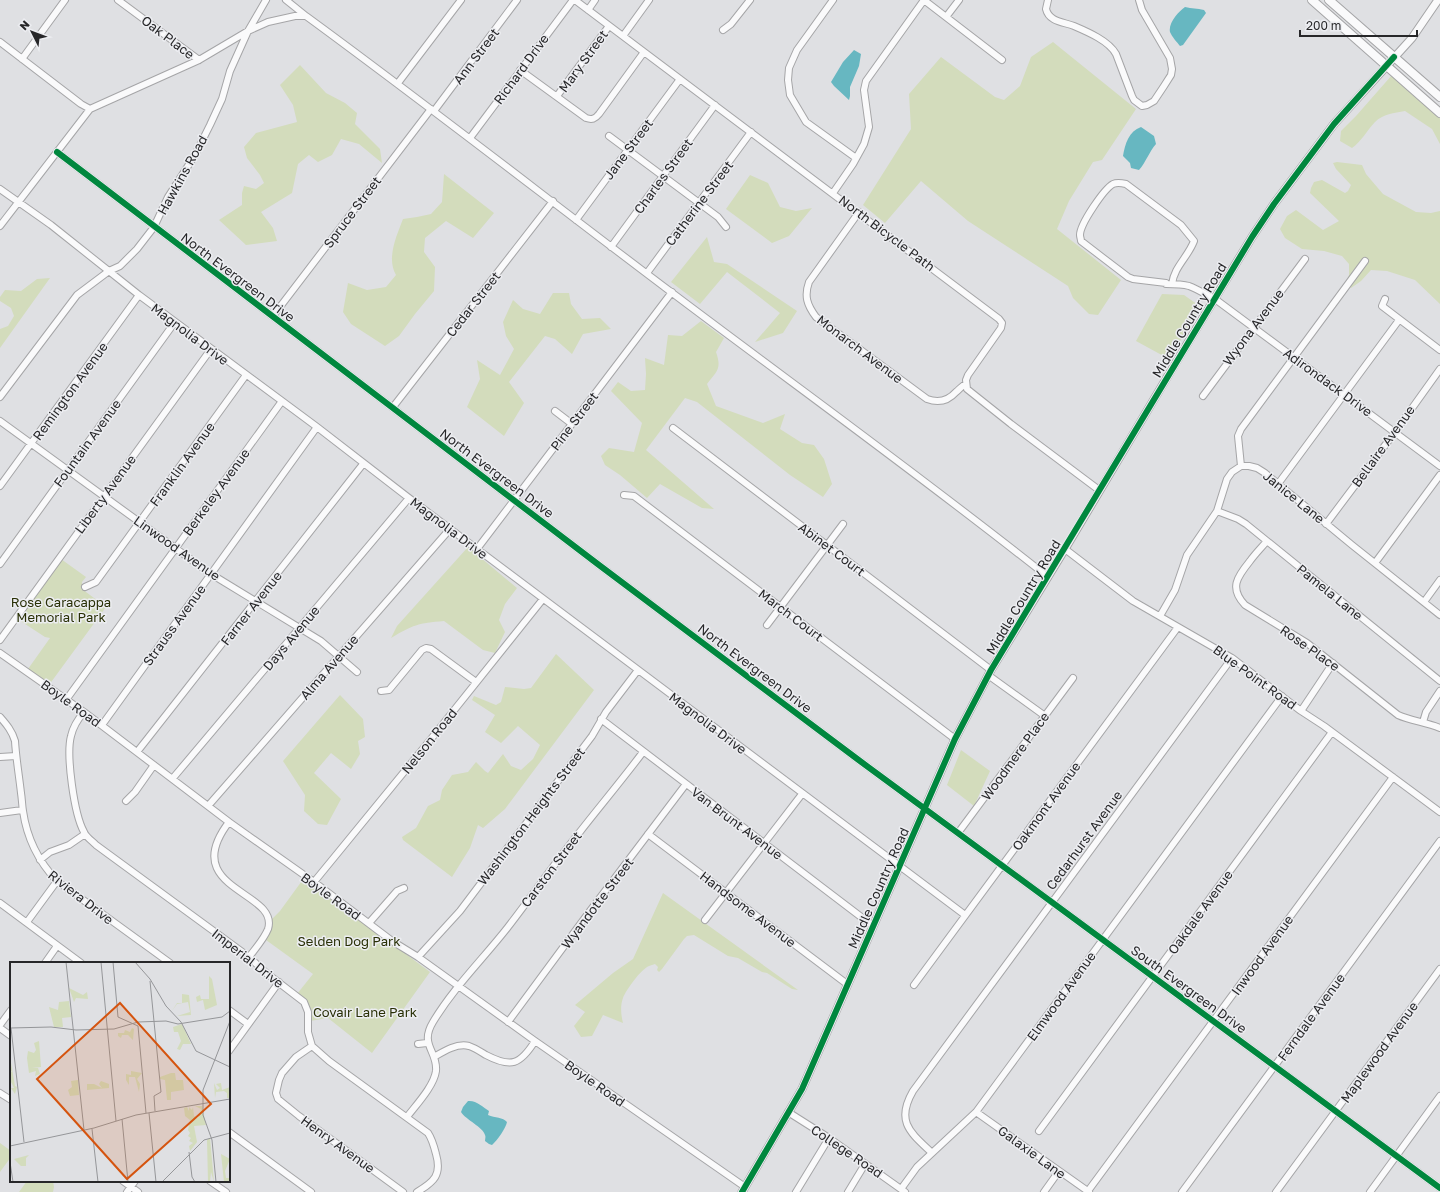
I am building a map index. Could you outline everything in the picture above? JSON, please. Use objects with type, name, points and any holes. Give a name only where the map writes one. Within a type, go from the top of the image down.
[{"type":"highway","points":[[1312,0],[1440,113]]},
{"type":"highway","points":[[1329,0],[1440,97]]},
{"type":"main road","name":"Middle Country Road","points":[[744,1190],[802,1089],[955,739],[990,673],[1252,237],[1274,204],[1334,124],[1412,38],[1438,0]]},
{"type":"street","points":[[22,59],[65,0]]},
{"type":"street","name":"Oak Place","points":[[118,0],[199,60]]},
{"type":"street","name":"Hawkins Road","points":[[0,397],[77,295],[109,271],[120,266],[137,249],[154,227],[168,197],[194,155],[210,125],[222,99],[230,71],[248,32],[266,0]]},
{"type":"street","points":[[286,0],[398,83],[611,247],[955,503],[1048,577]]},
{"type":"street","points":[[398,83],[462,0]]},
{"type":"street","name":"Ann Street","points":[[433,110],[517,0]]},
{"type":"street","name":"North Bicycle Path","points":[[574,0],[1000,319],[1002,323],[1001,328],[968,375],[966,384]]},
{"type":"street","name":"Richard Drive","points":[[470,138],[574,0]]},
{"type":"street","points":[[588,10],[595,0]]},
{"type":"street","points":[[623,36],[649,0]]},
{"type":"street","points":[[723,30],[750,0]]},
{"type":"street","points":[[833,0],[797,50],[789,68],[788,80],[790,95],[806,122],[856,158]]},
{"type":"street","points":[[833,193],[864,144],[869,127],[864,90],[866,81],[924,0],[1002,60]]},
{"type":"street","points":[[946,17],[959,0]]},
{"type":"street","points":[[1048,0],[1046,9],[1050,16],[1060,22],[1074,26],[1101,39],[1113,48],[1134,100],[1142,106],[1147,106],[1154,102],[1160,93],[1171,75],[1172,67],[1170,58],[1142,10],[1139,0]]},
{"type":"street","points":[[0,226],[90,109],[199,60],[248,32],[278,19],[306,16]]},
{"type":"street","name":"Mary Street","points":[[557,96],[609,26]]},
{"type":"street","points":[[0,42],[81,104],[90,109]]},
{"type":"street","points":[[520,70],[586,118],[591,120],[599,114],[644,52]]},
{"type":"street","name":"Jane Street","points":[[576,220],[680,79]]},
{"type":"street","name":"Charles Street","points":[[611,247],[716,105]]},
{"type":"street","name":"Spruce Street","points":[[273,316],[433,110]]},
{"type":"street","name":"Catherine Street","points":[[646,273],[751,132]]},
{"type":"street","points":[[609,136],[718,217],[726,228]]},
{"type":"street","name":"North Evergreen Drive","points":[[57,152],[514,500],[924,809]]},
{"type":"street","name":"Adirondack Drive","points":[[1172,284],[1173,276],[1194,241],[1181,225],[1126,184],[1113,184],[1102,195],[1081,228],[1081,241],[1133,279],[1172,284],[1189,286],[1215,299],[1440,466]]},
{"type":"street","name":"Magnolia Drive","points":[[0,189],[51,225],[210,349],[317,427],[363,464],[965,915]]},
{"type":"street","name":"Cedar Street","points":[[393,407],[553,201]]},
{"type":"street","name":"Monarch Avenue","points":[[859,212],[809,282],[806,290],[806,300],[809,308],[816,317],[927,399],[940,401],[946,399],[951,397],[966,384]]},
{"type":"street","name":"Wyona Avenue","points":[[1203,396],[1305,259]]},
{"type":"street","points":[[1160,616],[1175,590],[1187,555],[1217,511],[1227,479],[1232,472],[1241,466],[1238,436],[1241,429],[1364,261]]},
{"type":"street","points":[[97,280],[100,272],[98,262]]},
{"type":"street","name":"Pine Street","points":[[477,549],[672,292]]},
{"type":"street","name":"Remington Avenue","points":[[0,486],[139,295]]},
{"type":"street","points":[[1385,299],[1382,306],[1440,350]]},
{"type":"street","points":[[1278,484],[1399,320]]},
{"type":"street","name":"Fountain Avenue","points":[[0,564],[175,322]]},
{"type":"street","name":"Liberty Avenue","points":[[0,640],[210,349]]},
{"type":"street","name":"Bellaire Avenue","points":[[1326,524],[1440,369]]},
{"type":"street","name":"Franklin Avenue","points":[[85,587],[96,582],[246,375]]},
{"type":"street","points":[[966,384],[967,388],[978,398],[1099,490]]},
{"type":"street","name":"Berkeley Avenue","points":[[66,700],[282,401]]},
{"type":"street","points":[[555,411],[572,424]]},
{"type":"street","name":"Linwood Avenue","points":[[0,420],[211,574],[321,641],[357,672]]},
{"type":"street","name":"Strauss Avenue","points":[[102,725],[317,427]]},
{"type":"street","name":"Abinet Court","points":[[673,428],[827,545],[1044,716]]},
{"type":"street","name":"Farner Avenue","points":[[137,752],[363,464]]},
{"type":"street","name":"Janice Lane","points":[[1241,466],[1257,468],[1440,615]]},
{"type":"street","points":[[1375,563],[1440,475]]},
{"type":"street","name":"March Court","points":[[624,494],[634,496],[955,739]]},
{"type":"street","name":"Days Avenue","points":[[173,778],[409,498]]},
{"type":"street","name":"Pamela Lane","points":[[1217,511],[1238,519],[1440,681]]},
{"type":"street","points":[[767,625],[843,524]]},
{"type":"street","name":"Alma Avenue","points":[[208,806],[450,529]]},
{"type":"street","name":"Rose Place","points":[[1267,542],[1238,575],[1236,584],[1238,596],[1245,606],[1307,643],[1398,716],[1410,721],[1423,722],[1440,728]]},
{"type":"street","name":"Blue Point Road","points":[[1065,549],[1133,601],[1232,658],[1301,711],[1332,732],[1440,812]]},
{"type":"street","points":[[1424,602],[1440,580]]},
{"type":"street","name":"Nelson Road","points":[[314,882],[543,599]]},
{"type":"street","name":"Oakmont Avenue","points":[[914,985],[1178,627]]},
{"type":"street","points":[[381,691],[389,690],[422,650],[426,648],[431,649],[476,682]]},
{"type":"street","name":"Boyle Road","points":[[0,653],[102,725],[229,822],[314,882],[392,941],[458,986],[744,1190]]},
{"type":"street","name":"Cedarhurst Avenue","points":[[932,1153],[907,1126],[905,1112],[907,1101],[913,1091],[1232,658]]},
{"type":"street","points":[[1301,711],[1333,663]]},
{"type":"street","name":"Washington Heights Street","points":[[418,958],[460,911],[592,736],[601,719],[638,670]]},
{"type":"street","name":"Woodmere Place","points":[[958,833],[1073,678]]},
{"type":"street","points":[[1423,722],[1426,712],[1440,692]]},
{"type":"street","name":"Elmwood Avenue","points":[[903,1191],[918,1167],[976,1112],[1282,696]]},
{"type":"street","name":"Imperial Drive","points":[[84,712],[75,724],[71,734],[69,752],[74,802],[80,825],[85,834],[107,853],[249,957],[265,972],[301,999],[306,1006],[308,1032],[312,1046]]},
{"type":"street","name":"Riviera Drive","points":[[0,717],[12,733],[22,794],[22,810],[30,840],[45,869],[57,881],[169,962]]},
{"type":"street","name":"Van Brunt Avenue","points":[[601,719],[873,926]]},
{"type":"street","name":"Oakdale Avenue","points":[[1039,1131],[1332,732]]},
{"type":"street","name":"Carston Street","points":[[427,1043],[428,1030],[458,986],[507,928],[580,831],[643,752]]},
{"type":"street","points":[[0,757],[16,756]]},
{"type":"street","points":[[126,801],[135,792],[154,765]]},
{"type":"street","name":"Inwood Avenue","points":[[1088,1192],[1393,777]]},
{"type":"street","name":"Wyandotte Street","points":[[508,1022],[686,784]]},
{"type":"street","points":[[705,920],[802,794]]},
{"type":"street","name":"South Evergreen Drive","points":[[924,809],[1440,1188]]},
{"type":"street","points":[[0,813],[22,810]]},
{"type":"street","points":[[229,822],[216,841],[214,850],[216,867],[227,882],[260,905],[264,910],[268,922],[268,928],[264,936],[249,957]]},
{"type":"street","points":[[40,860],[50,852],[69,845],[85,834]]},
{"type":"street","name":"Handsome Avenue","points":[[648,834],[848,984]]},
{"type":"street","name":"Ferndale Avenue","points":[[1182,1192],[1440,841]]},
{"type":"street","points":[[27,922],[57,881]]},
{"type":"street","points":[[369,924],[397,891],[404,888]]},
{"type":"street","points":[[0,903],[80,962]]},
{"type":"street","points":[[46,962],[57,946]]},
{"type":"street","name":"Maplewood Avenue","points":[[1276,1192],[1440,969]]},
{"type":"street","points":[[230,1050],[279,982]]},
{"type":"street","points":[[0,1025],[10,1011]]},
{"type":"street","points":[[230,1011],[248,1024]]},
{"type":"street","points":[[0,1028],[10,1035]]},
{"type":"street","points":[[434,1057],[455,1047],[469,1046],[496,1060],[504,1063],[510,1063],[517,1061],[526,1055],[535,1042]]},
{"type":"street","points":[[407,1117],[426,1092],[434,1078],[436,1067],[434,1057],[427,1043],[418,1044]]},
{"type":"street","points":[[268,1095],[276,1093],[282,1073],[296,1057],[312,1046],[428,1133],[432,1140],[439,1167],[434,1179],[417,1192]]},
{"type":"street","points":[[0,1093],[10,1099]]},
{"type":"street","name":"Henry Avenue","points":[[276,1093],[278,1099],[284,1105],[403,1192]]},
{"type":"street","points":[[1370,1192],[1440,1096]]},
{"type":"street","name":"College Road","points":[[788,1112],[829,1138],[903,1191]]},
{"type":"street","name":"Galaxie Lane","points":[[976,1112],[1088,1192]]},
{"type":"street","points":[[230,1133],[311,1192]]},
{"type":"street","points":[[796,1192],[829,1138]]},
{"type":"street","points":[[848,1192],[865,1164]]},
{"type":"street","points":[[1044,1192],[1059,1172]]},
{"type":"street","points":[[211,1182],[226,1192]]},
{"type":"street","points":[[129,1189],[138,1192]]},
{"type":"green space","points":[[1053,42],[1136,109],[1102,160],[1093,162],[1069,201],[1057,229],[1121,280],[1098,315],[1089,314],[1073,298],[1068,286],[968,221],[921,181],[885,223],[863,205],[911,129],[909,94],[941,57],[995,97],[1004,100],[1020,86],[1031,57]]},
{"type":"green space","points":[[300,65],[326,93],[345,103],[357,113],[355,124],[380,149],[382,163],[359,144],[341,139],[332,155],[318,162],[309,155],[298,164],[292,193],[261,212],[273,228],[277,241],[246,245],[219,220],[242,205],[242,193],[244,186],[256,189],[264,183],[247,158],[244,147],[256,133],[297,122],[293,105],[280,85]]},
{"type":"green space","points":[[1392,75],[1440,116],[1440,144],[1432,129],[1405,111],[1389,114],[1378,119],[1359,142],[1352,148],[1340,141],[1341,131]]},
{"type":"green space","points":[[1337,162],[1362,165],[1366,174],[1383,194],[1416,212],[1431,213],[1440,211],[1440,304],[1415,280],[1387,271],[1371,270],[1361,281],[1351,288],[1346,282],[1349,275],[1349,264],[1342,256],[1324,251],[1302,249],[1285,238],[1280,229],[1287,216],[1296,210],[1323,230],[1339,221],[1310,193],[1314,182],[1322,180],[1345,193],[1348,191],[1351,185],[1336,169],[1333,163]]},
{"type":"green space","points":[[444,174],[494,213],[473,238],[446,221],[425,238],[424,252],[435,267],[434,291],[399,336],[385,346],[351,324],[343,312],[348,283],[367,290],[386,287],[396,275],[393,268],[392,254],[403,219],[431,214],[442,202]]},
{"type":"green space","points":[[750,175],[768,183],[780,207],[796,211],[812,208],[789,236],[772,243],[726,209]]},
{"type":"green space","points":[[707,237],[714,262],[727,264],[797,311],[783,333],[755,342],[780,313],[727,272],[700,304],[671,282]]},
{"type":"green space","points":[[50,278],[0,348],[0,329],[8,326],[14,316],[11,308],[0,301],[0,297],[5,290],[21,291],[37,279]]},
{"type":"green space","points":[[553,293],[569,293],[571,304],[582,319],[600,318],[611,329],[583,334],[572,354],[555,339],[545,336],[509,382],[524,403],[504,436],[467,407],[480,379],[477,360],[500,375],[514,349],[506,336],[503,322],[513,300],[523,309],[540,314]]},
{"type":"green space","points":[[1162,294],[1184,295],[1201,307],[1169,359],[1136,341]]},
{"type":"green space","points":[[701,321],[724,338],[716,352],[719,362],[718,370],[707,384],[716,406],[763,423],[785,414],[780,429],[802,443],[814,445],[824,459],[832,484],[823,497],[790,475],[697,402],[685,398],[646,450],[714,509],[702,508],[660,484],[647,498],[620,475],[605,465],[601,456],[609,448],[634,452],[642,423],[611,391],[618,382],[631,391],[645,390],[645,358],[664,365],[668,335],[682,336]]},
{"type":"green space","points":[[468,547],[517,588],[505,604],[499,620],[505,632],[495,653],[483,650],[444,621],[416,625],[391,638],[397,626]]},
{"type":"green space","name":"Rose Caracappa Memorial Park","points":[[61,559],[86,577],[82,582],[82,589],[106,607],[49,685],[28,669],[50,638],[45,637],[19,620]]},
{"type":"green space","points":[[556,654],[594,690],[505,809],[483,828],[478,825],[470,848],[452,877],[403,840],[402,837],[416,828],[428,806],[440,800],[442,790],[452,775],[468,772],[476,762],[488,773],[503,754],[511,766],[521,770],[533,759],[540,745],[518,726],[501,743],[485,732],[495,715],[472,700],[474,696],[496,705],[501,702],[505,687],[524,689],[531,688]]},
{"type":"green space","points":[[340,695],[363,719],[365,737],[358,741],[360,754],[351,769],[331,753],[314,773],[341,799],[327,825],[318,824],[304,811],[305,795],[283,761]]},
{"type":"green space","points":[[961,750],[990,771],[974,806],[947,785]]},
{"type":"green space","name":"Covair Lane Park","points":[[304,878],[430,972],[372,1053],[328,1018],[310,1021],[297,994],[313,974],[266,940],[271,920],[280,911]]},
{"type":"green space","points":[[663,893],[798,990],[792,989],[767,973],[762,972],[738,958],[728,956],[694,935],[687,936],[659,972],[657,970],[658,967],[655,964],[650,965],[642,971],[630,985],[622,1001],[621,1010],[623,1023],[603,1015],[592,1036],[581,1037],[574,1026],[585,1012],[575,1005],[613,973],[633,959]]},
{"type":"green space","points":[[0,1143],[10,1150],[10,1158],[0,1172]]},
{"type":"green space","points":[[26,1182],[53,1182],[53,1192],[19,1192]]},
{"type":"water","points":[[1185,7],[1204,10],[1206,13],[1183,45],[1180,46],[1173,38],[1170,29],[1174,18]]},
{"type":"water","points":[[854,50],[861,54],[859,66],[850,87],[849,100],[831,82],[843,62]]},
{"type":"water","points":[[1141,127],[1154,136],[1156,144],[1139,170],[1131,168],[1130,163],[1123,156],[1126,143],[1133,132]]},
{"type":"water","points":[[468,1101],[482,1106],[489,1111],[488,1115],[501,1118],[507,1122],[505,1128],[492,1145],[485,1141],[484,1132],[461,1112]]},
{"type":"cycle path","points":[[742,1192],[802,1089],[955,739],[991,670],[1252,237],[1274,204],[1334,124],[1394,57]]},
{"type":"cycle path","points":[[57,152],[599,565],[860,761],[1440,1188]]},
{"type":"park label","name":"Selden Dog Park","points":[[349,941]]}]
